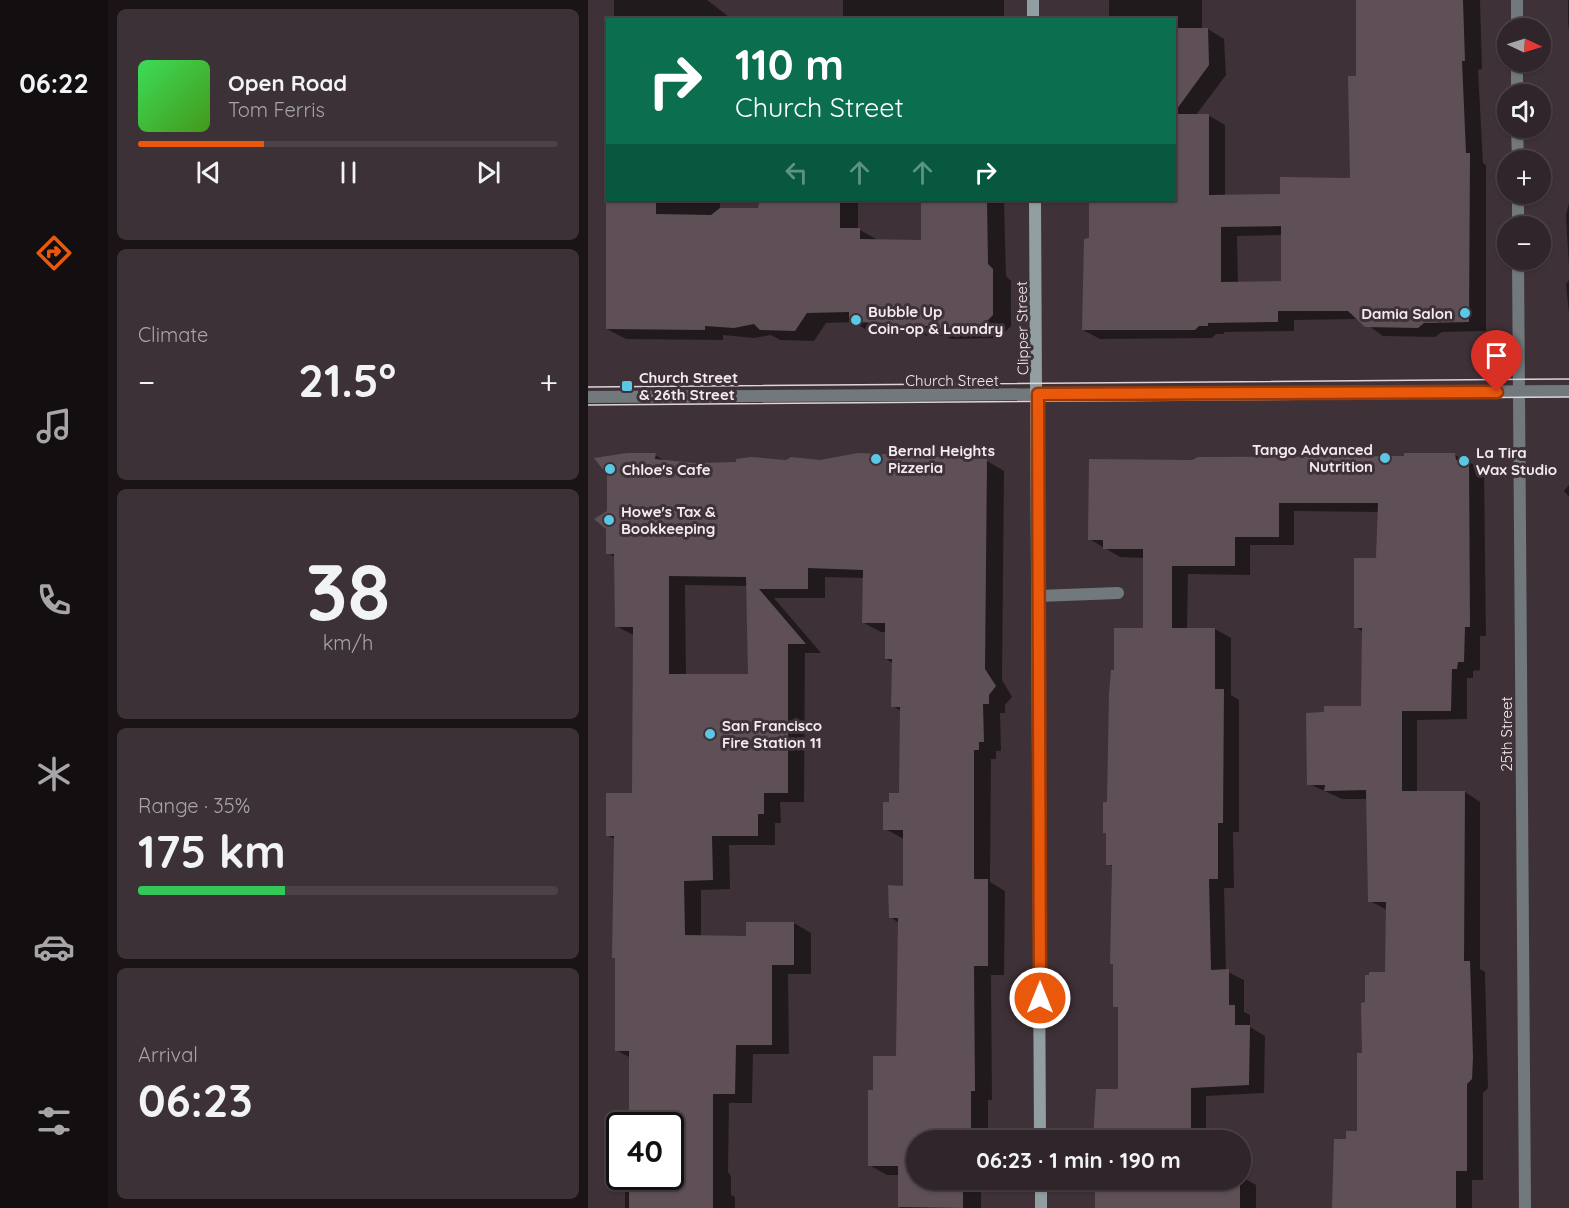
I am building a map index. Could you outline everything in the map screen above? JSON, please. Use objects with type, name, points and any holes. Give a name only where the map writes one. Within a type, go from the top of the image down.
[{"type":"street","points":[[1033,0],[1033,18]]},
{"type":"street","points":[[1517,0],[1517,18]]},
{"type":"street","name":"Clipper Street","points":[[1035,201],[1041,1130]]},
{"type":"street","name":"25th Street","points":[[1518,270],[1525,1208]]},
{"type":"street","name":"Church Street","points":[[588,397],[1569,391]]},
{"type":"street","points":[[1038,596],[1118,593]]},
{"type":"street","points":[[1041,1190],[1041,1208]]},
{"type":"building","points":[[1356,0],[1463,0],[1465,61],[1462,61],[1466,153],[1470,153],[1469,322],[1424,323],[1418,328],[1365,327],[1348,311],[1278,311],[1278,322],[1208,323],[1208,326],[1199,326],[1195,330],[1082,330],[1084,239],[1089,238],[1089,201],[1176,201],[1176,114],[1209,114],[1209,195],[1280,194],[1280,177],[1350,178],[1348,76],[1356,76]],"holes":[[[1281,226],[1281,281],[1221,282],[1221,227]]]},
{"type":"building","points":[[1176,28],[1208,28],[1209,65],[1176,110]]},
{"type":"building","points":[[799,201],[840,201],[840,228],[860,228],[860,239],[921,240],[921,201],[987,201],[988,264],[993,269],[993,315],[980,328],[931,329],[929,326],[892,326],[892,323],[849,322],[849,312],[807,313],[795,331],[760,330],[754,324],[734,328],[705,326],[705,330],[606,329],[606,203],[656,203],[656,214],[711,215],[720,208],[758,208],[759,203],[799,203]]},
{"type":"building","points":[[627,453],[656,453],[655,459],[695,463],[736,462],[736,459],[751,457],[820,460],[858,453],[987,459],[985,669],[996,686],[989,695],[989,704],[983,704],[984,742],[979,742],[979,750],[974,750],[974,879],[988,879],[988,966],[974,966],[975,1091],[971,1091],[971,1130],[906,1130],[906,1190],[963,1190],[963,1208],[898,1207],[898,1166],[868,1166],[868,1090],[873,1090],[873,1056],[896,1056],[898,918],[889,918],[888,885],[903,886],[903,830],[883,830],[883,802],[889,802],[889,793],[899,793],[900,707],[891,707],[892,659],[885,659],[885,623],[862,623],[863,570],[808,568],[808,589],[759,589],[806,644],[788,644],[788,793],[764,793],[764,814],[758,814],[758,836],[712,836],[713,880],[684,881],[685,935],[746,936],[746,922],[794,922],[794,965],[772,965],[772,1045],[736,1045],[735,1094],[713,1094],[713,1208],[629,1208],[629,1190],[684,1190],[684,1112],[629,1112],[629,1051],[615,1051],[615,958],[612,958],[614,836],[606,836],[606,793],[632,793],[633,627],[615,627],[614,554],[606,554],[606,529],[594,519],[607,511],[607,475],[594,458]],"holes":[[[669,576],[746,577],[748,674],[669,674]]]},
{"type":"building","points":[[1404,453],[1455,453],[1456,460],[1469,460],[1470,627],[1465,627],[1464,662],[1458,662],[1457,669],[1452,669],[1451,711],[1402,711],[1402,791],[1465,791],[1464,961],[1470,961],[1473,1057],[1472,1079],[1467,1084],[1467,1171],[1456,1171],[1456,1208],[1332,1208],[1334,1139],[1346,1139],[1346,1131],[1357,1131],[1357,1053],[1362,1053],[1361,1003],[1365,1002],[1365,975],[1369,975],[1369,972],[1385,972],[1386,902],[1368,902],[1366,790],[1324,791],[1325,785],[1307,785],[1306,713],[1324,712],[1324,706],[1361,706],[1362,628],[1354,628],[1354,558],[1376,558],[1378,503],[1279,503],[1279,537],[1235,537],[1235,566],[1172,566],[1172,628],[1215,628],[1215,689],[1224,689],[1223,823],[1218,823],[1218,879],[1209,879],[1211,970],[1229,969],[1229,1005],[1235,1005],[1235,1025],[1250,1025],[1249,1085],[1191,1088],[1191,1130],[1094,1130],[1096,1089],[1118,1089],[1118,1007],[1113,1007],[1113,964],[1110,964],[1112,865],[1106,865],[1106,833],[1103,833],[1103,802],[1107,802],[1109,693],[1111,670],[1114,670],[1114,628],[1143,628],[1143,549],[1103,549],[1103,540],[1088,540],[1089,459],[1192,460],[1198,457],[1404,456]]},
{"type":"building","points":[[1095,1190],[1240,1190],[1240,1208],[1095,1208]]},
{"type":"tram line","points":[[588,387],[1569,379]]},
{"type":"tram line","points":[[588,405],[1569,397]]},
{"type":"place","name":"Damia Salon","points":[[1465,313]]},
{"type":"place","name":"Bubble Up Coin-op & Laundry","points":[[856,320]]},
{"type":"place","name":"Church Street & 26th Street","points":[[627,386]]},
{"type":"place","name":"Tango Advanced Nutrition","points":[[1385,458]]},
{"type":"place","name":"Bernal Heights Pizzeria","points":[[876,459]]},
{"type":"place","name":"La Tira Wax Studio","points":[[1464,461]]},
{"type":"place","name":"Chloe's Cafe","points":[[610,469]]},
{"type":"place","name":"Howe's Tax & Bookkeeping","points":[[609,520]]},
{"type":"place","name":"San Francisco Fire Station 11","points":[[710,734]]},
{"type":"route","points":[[1040,998],[1038,394],[1497,392]]}]
